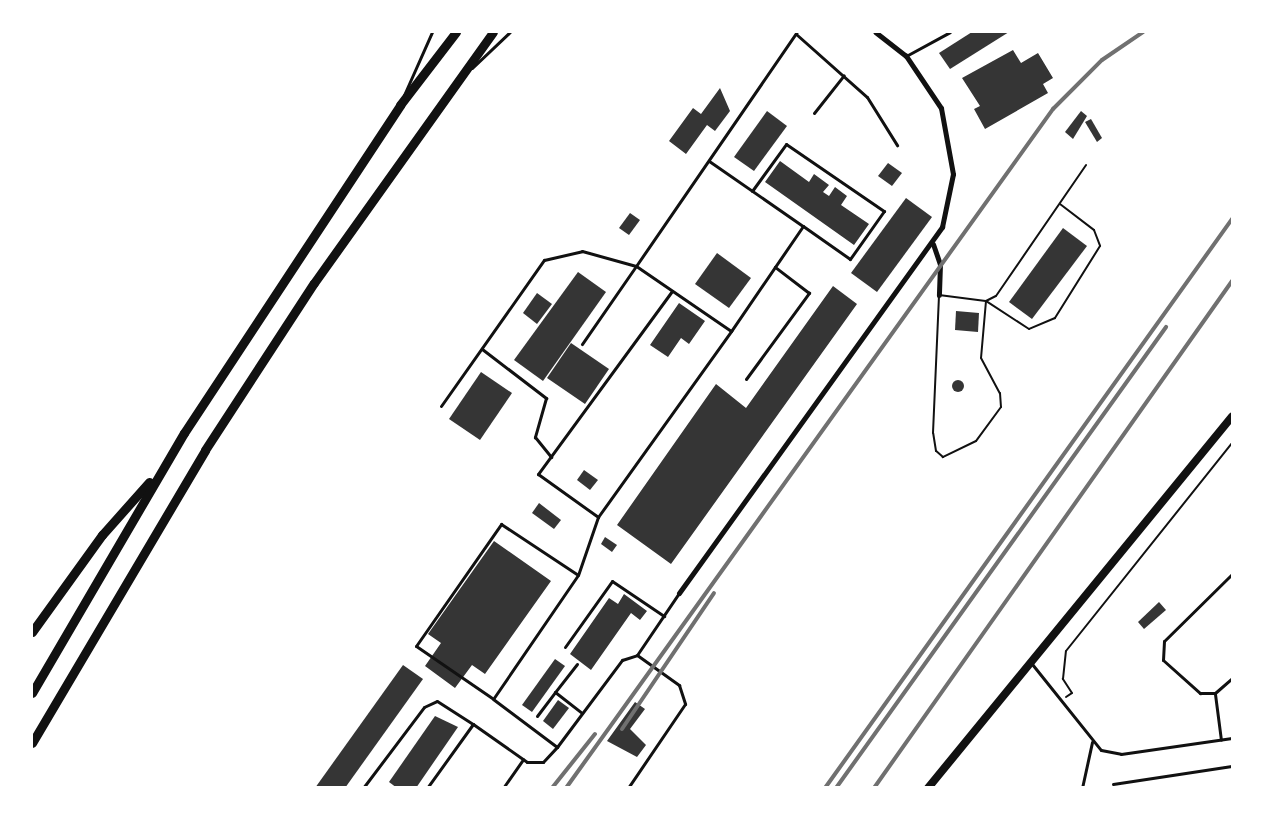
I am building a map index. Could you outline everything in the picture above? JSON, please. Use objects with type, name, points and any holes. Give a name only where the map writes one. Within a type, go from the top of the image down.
[{"type":"highway","points":[[32,693],[163,467],[400,105],[456,32]]},
{"type":"highway","points":[[32,743],[206,450],[427,119],[493,32]]},
{"type":"highway","points":[[32,632],[102,535],[163,467]]},
{"type":"main road","points":[[928,788],[1029,661],[1233,416]]},
{"type":"street","points":[[679,593],[933,244],[949,201],[953,159],[940,108],[906,56],[875,32]]},
{"type":"street","points":[[933,244],[940,264],[939,295]]},
{"type":"lane","points":[[400,105],[432,32]]},
{"type":"lane","points":[[427,119],[510,32]]},
{"type":"lane","points":[[906,56],[950,32]]},
{"type":"lane","points":[[582,344],[797,33],[867,97],[897,145]]},
{"type":"lane","points":[[814,112],[844,75]]},
{"type":"lane","points":[[709,161],[752,191],[803,226],[850,259],[884,211],[786,144],[752,191]]},
{"type":"lane","points":[[493,699],[578,575],[598,517],[803,226]]},
{"type":"lane","points":[[441,406],[482,348],[554,255],[582,251],[636,266],[731,331]]},
{"type":"lane","points":[[746,379],[809,293],[775,267]]},
{"type":"lane","points":[[598,517],[538,474],[673,291]]},
{"type":"lane","points":[[482,348],[546,398],[535,437],[551,457]]},
{"type":"lane","points":[[557,747],[416,646],[501,524],[578,575]]},
{"type":"lane","points":[[1233,574],[1164,641],[1163,660],[1200,693],[1215,693],[1233,678]]},
{"type":"lane","points":[[565,647],[612,582],[663,616]]},
{"type":"lane","points":[[363,788],[428,703],[443,702],[523,759],[543,762],[557,747],[622,660],[637,655],[679,593]]},
{"type":"lane","points":[[628,788],[685,704],[679,685],[637,655]]},
{"type":"lane","points":[[1029,661],[1064,698],[1092,742],[1117,754],[1233,738]]},
{"type":"lane","points":[[537,716],[576,664]]},
{"type":"lane","points":[[555,692],[582,713]]},
{"type":"lane","points":[[1215,693],[1221,740]]},
{"type":"lane","points":[[427,788],[473,724]]},
{"type":"lane","points":[[1082,788],[1092,742]]},
{"type":"lane","points":[[503,788],[523,759]]},
{"type":"lane","points":[[1113,784],[1233,766]]},
{"type":"path","points":[[986,301],[996,296],[1086,165]]},
{"type":"path","points":[[986,301],[981,358],[1000,393],[1001,407],[976,441],[944,457],[936,451],[933,433],[939,295],[986,301],[1029,329],[1055,318],[1100,246],[1094,230],[1060,204]]},
{"type":"path","points":[[1064,698],[1072,693],[1062,671],[1066,651],[1233,443]]},
{"type":"building","points":[[972,32],[1009,32],[950,69],[939,53]]},
{"type":"building","points":[[1013,50],[1021,63],[1038,53],[1053,78],[1043,84],[1048,93],[985,129],[974,109],[980,106],[962,78]]},
{"type":"building","points":[[720,88],[730,111],[715,131],[707,125],[686,154],[669,141],[693,108],[701,114]]},
{"type":"building","points":[[767,111],[787,126],[754,171],[734,157]]},
{"type":"building","points":[[1081,111],[1087,116],[1073,139],[1065,132]]},
{"type":"building","points":[[1091,119],[1102,138],[1097,142],[1085,122]]},
{"type":"building","points":[[780,161],[809,182],[814,174],[829,185],[823,192],[829,196],[835,187],[847,196],[841,205],[869,224],[854,245],[765,182]]},
{"type":"building","points":[[888,163],[902,173],[892,186],[878,176]]},
{"type":"building","points":[[906,198],[932,217],[877,292],[851,273]]},
{"type":"building","points":[[630,213],[640,220],[629,235],[619,228]]},
{"type":"building","points":[[1063,228],[1087,246],[1032,319],[1009,302]]},
{"type":"building","points":[[717,253],[751,278],[729,308],[695,284]]},
{"type":"building","points":[[578,272],[606,292],[543,381],[514,360]]},
{"type":"building","points":[[833,286],[857,304],[671,564],[617,525],[716,384],[746,408]]},
{"type":"building","points":[[537,293],[552,304],[537,324],[523,313]]},
{"type":"building","points":[[679,303],[705,321],[689,344],[681,338],[668,357],[650,345]]},
{"type":"building","points":[[956,311],[979,313],[978,332],[955,330]]},
{"type":"building","points":[[571,343],[609,369],[585,404],[547,378]]},
{"type":"building","points":[[481,372],[512,393],[480,440],[449,419]]},
{"type":"building","points":[[960,380],[964,386],[960,392],[956,392],[952,384]]},
{"type":"building","points":[[584,470],[598,480],[590,490],[577,480]]},
{"type":"building","points":[[539,503],[561,520],[554,529],[532,513]]},
{"type":"building","points":[[605,537],[617,545],[612,552],[601,544]]},
{"type":"building","points":[[494,541],[551,581],[485,674],[472,665],[455,688],[425,666],[441,643],[428,634]]},
{"type":"building","points":[[624,594],[647,611],[640,620],[631,613],[591,670],[570,654],[609,598],[618,604]]},
{"type":"building","points":[[1159,602],[1166,610],[1144,629],[1138,622]]},
{"type":"building","points":[[555,659],[565,666],[532,712],[522,705]]},
{"type":"building","points":[[403,665],[423,679],[345,788],[315,788]]},
{"type":"building","points":[[558,700],[569,708],[553,729],[543,721]]},
{"type":"building","points":[[635,702],[645,709],[630,729],[646,745],[637,757],[607,741]]},
{"type":"building","points":[[435,716],[458,727],[416,788],[397,788],[389,782]]},
{"type":"railway","points":[[566,788],[1053,109],[1102,60],[1143,32]]},
{"type":"railway","points":[[825,788],[1232,219]]},
{"type":"railway","points":[[874,788],[1232,281]]},
{"type":"railway","points":[[836,788],[1166,327]]},
{"type":"railway","points":[[622,729],[714,593]]},
{"type":"railway","points":[[552,788],[595,734]]}]
